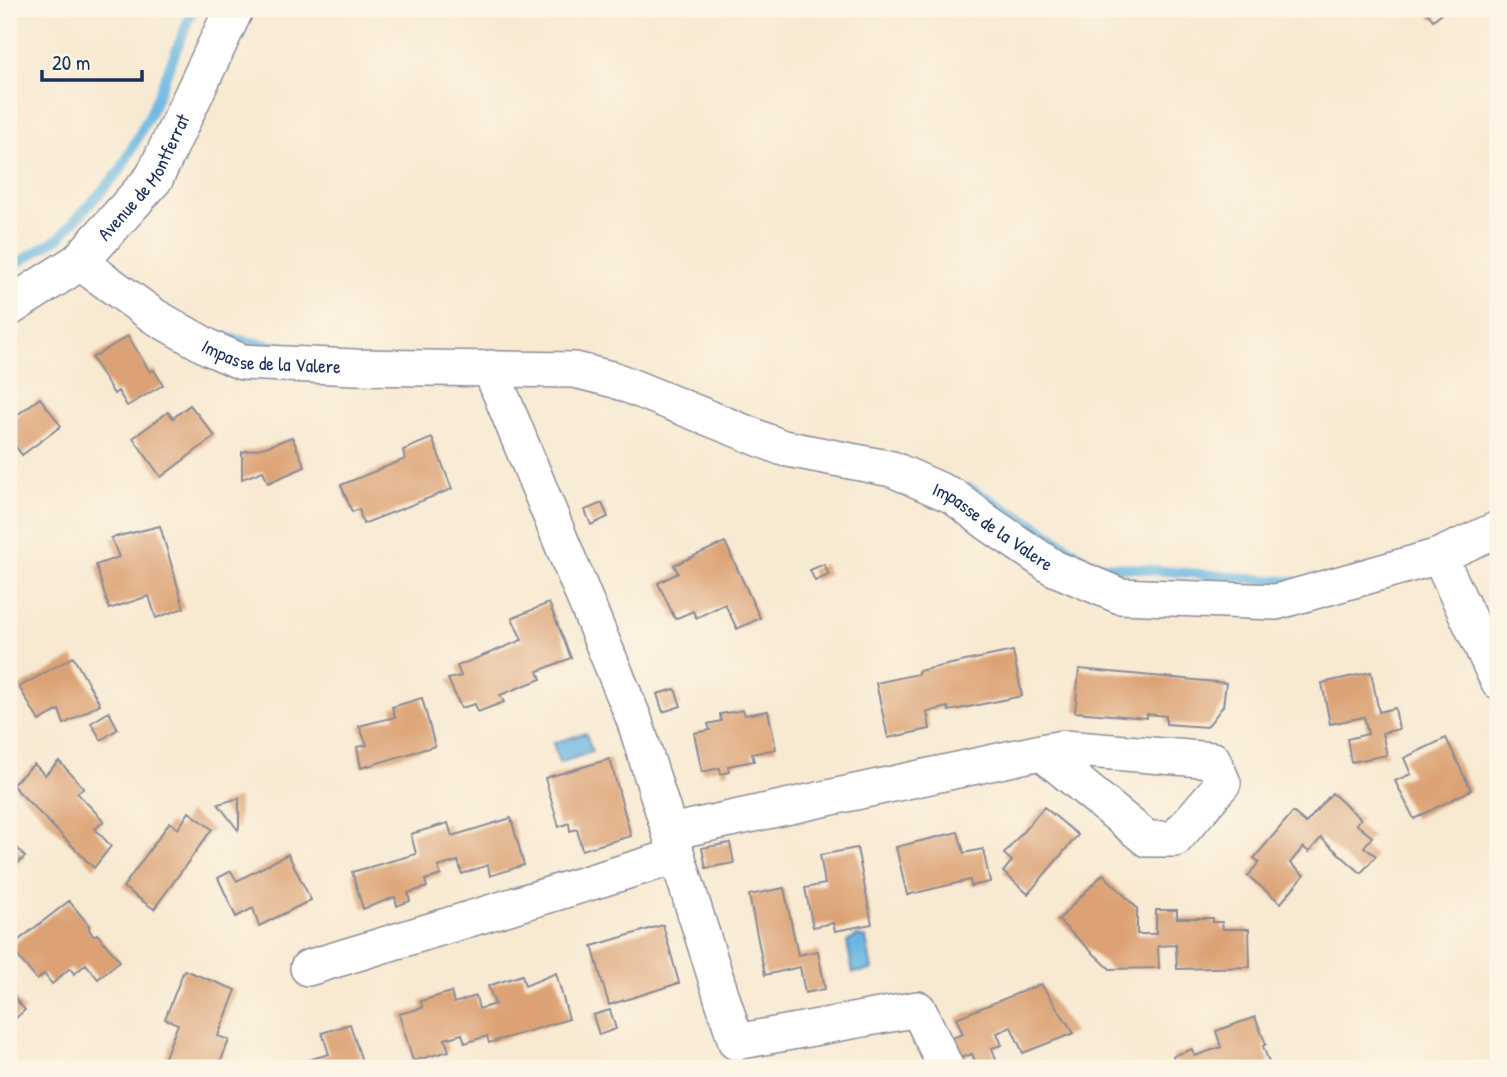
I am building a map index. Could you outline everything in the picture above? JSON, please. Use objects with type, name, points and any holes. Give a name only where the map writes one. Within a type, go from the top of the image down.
[{"type":"street","name":"Avenue de Montferrat","points":[[9,307],[79,262],[154,178],[234,9]]},
{"type":"street","name":"Impasse de la Valere","points":[[79,262],[154,316],[210,348],[242,362],[355,367],[575,370],[615,380],[783,448],[892,468],[953,496],[1054,568],[1120,596],[1276,603],[1439,556],[1498,529]]},
{"type":"street","points":[[489,368],[634,719],[736,1042],[918,1009],[946,1068]]},
{"type":"street","points":[[1439,556],[1498,681]]},
{"type":"street","points":[[309,968],[674,844],[1041,752]]},
{"type":"water","points":[[586,733],[592,752],[559,763],[553,743]]},
{"type":"water","points":[[858,936],[866,938],[872,970],[853,973],[847,942]]},
{"type":"building","points":[[1424,9],[1447,9],[1433,20]]},
{"type":"building","points":[[128,336],[150,372],[154,370],[163,385],[127,406],[118,391],[114,394],[92,358]]},
{"type":"building","points":[[40,398],[61,426],[22,455],[9,437],[9,421]]},
{"type":"building","points":[[190,405],[215,436],[161,477],[133,438],[168,412],[173,418]]},
{"type":"building","points":[[292,437],[305,467],[268,483],[263,471],[242,479],[242,452],[266,447]]},
{"type":"building","points":[[432,438],[452,489],[363,524],[359,509],[352,512],[341,485],[405,459],[403,450]]},
{"type":"building","points":[[602,503],[608,517],[591,525],[585,510]]},
{"type":"building","points":[[160,526],[184,608],[156,618],[149,596],[109,609],[96,565],[119,557],[111,538]]},
{"type":"building","points":[[725,542],[760,618],[737,629],[725,604],[696,618],[693,611],[675,619],[658,583],[678,573],[674,565]]},
{"type":"building","points":[[824,564],[829,575],[815,581],[810,570]]},
{"type":"building","points":[[549,603],[571,658],[538,671],[541,679],[500,695],[504,702],[478,712],[475,704],[461,708],[448,679],[461,676],[457,666],[522,640],[512,618]]},
{"type":"building","points":[[1013,651],[1022,696],[949,711],[948,707],[927,712],[930,729],[888,738],[876,683],[918,674],[918,671]]},
{"type":"building","points":[[73,657],[100,704],[64,724],[59,710],[39,721],[19,687]]},
{"type":"building","points":[[1079,669],[1226,683],[1223,706],[1207,727],[1166,724],[1166,716],[1147,714],[1147,718],[1075,712]]},
{"type":"building","points":[[1371,672],[1379,712],[1395,708],[1399,729],[1382,733],[1387,755],[1351,762],[1347,739],[1368,734],[1364,717],[1330,724],[1322,683]]},
{"type":"building","points":[[675,689],[681,706],[663,712],[657,694]]},
{"type":"building","points":[[422,698],[435,746],[361,768],[357,747],[367,745],[359,726],[395,717],[392,707]]},
{"type":"building","points":[[743,710],[745,715],[768,711],[776,749],[752,754],[754,761],[728,766],[729,772],[721,774],[720,768],[702,772],[694,733],[710,730],[708,724],[721,721],[720,714]]},
{"type":"building","points":[[109,712],[118,729],[101,740],[91,723]]},
{"type":"building","points":[[1446,738],[1471,790],[1414,819],[1395,781],[1411,774],[1404,758]]},
{"type":"building","points":[[610,759],[631,836],[582,850],[577,829],[570,831],[569,823],[559,827],[545,778]]},
{"type":"building","points":[[59,761],[84,788],[77,793],[104,821],[95,829],[111,846],[94,868],[12,785],[34,764],[45,775]]},
{"type":"building","points":[[1332,793],[1361,819],[1356,824],[1372,837],[1364,847],[1376,856],[1361,873],[1321,838],[1309,852],[1303,847],[1290,863],[1304,875],[1281,903],[1248,876],[1259,862],[1254,858],[1293,812],[1306,823]]},
{"type":"building","points":[[239,798],[239,827],[238,830],[218,804]]},
{"type":"building","points":[[1044,807],[1078,835],[1028,894],[1003,872],[1012,861],[1004,854]]},
{"type":"building","points":[[189,812],[212,829],[154,909],[123,887],[170,822],[178,829]]},
{"type":"building","points":[[511,818],[524,865],[490,876],[488,865],[462,874],[458,861],[438,867],[441,875],[425,880],[427,887],[408,893],[410,901],[397,906],[395,897],[363,909],[352,872],[416,854],[411,834],[448,823],[452,836]]},
{"type":"building","points":[[958,832],[964,853],[983,849],[990,882],[971,886],[970,880],[907,895],[896,847]]},
{"type":"building","points":[[9,838],[25,857],[9,870]]},
{"type":"building","points":[[730,843],[734,863],[706,868],[702,848]]},
{"type":"building","points":[[857,848],[872,924],[835,931],[833,923],[813,927],[805,888],[825,884],[820,855]]},
{"type":"building","points":[[288,854],[311,900],[259,926],[253,908],[236,917],[218,878],[231,871],[237,881]]},
{"type":"building","points":[[1103,874],[1137,908],[1137,934],[1156,934],[1156,910],[1177,910],[1177,918],[1213,918],[1213,922],[1222,922],[1223,929],[1249,929],[1250,967],[1177,969],[1176,945],[1158,946],[1159,968],[1110,969],[1058,920]]},
{"type":"building","points":[[784,888],[798,955],[818,951],[825,989],[805,993],[800,967],[765,975],[749,895]]},
{"type":"building","points":[[69,901],[89,925],[93,936],[97,934],[120,961],[98,979],[86,964],[74,974],[70,968],[52,984],[44,974],[37,980],[10,947]]},
{"type":"building","points":[[663,925],[679,983],[609,1005],[592,946]]},
{"type":"building","points":[[184,970],[236,990],[218,1036],[229,1040],[218,1068],[179,1068],[163,1062],[178,1024],[165,1019]]},
{"type":"building","points":[[556,973],[569,1019],[489,1043],[487,1036],[465,1043],[462,1034],[445,1039],[449,1051],[413,1061],[399,1014],[422,1008],[421,1001],[451,992],[454,1003],[476,996],[479,1009],[495,1004],[488,986],[522,975],[525,986]]},
{"type":"building","points":[[1041,984],[1074,1033],[1023,1053],[1011,1027],[997,1033],[1002,1045],[992,1048],[997,1063],[978,1068],[972,1054],[951,1061],[941,1042],[963,1034],[956,1018]]},
{"type":"building","points":[[9,991],[25,1010],[9,1024]]},
{"type":"building","points":[[610,1010],[616,1029],[599,1035],[593,1015]]},
{"type":"building","points":[[1255,1017],[1266,1044],[1263,1046],[1271,1068],[1177,1068],[1173,1056],[1192,1049],[1195,1056],[1221,1047],[1216,1031]]},
{"type":"building","points":[[350,1024],[364,1068],[292,1068],[291,1065],[329,1054],[322,1033]]},
{"type":"waterway","points":[[9,268],[59,238],[120,171],[151,112],[193,9]]},
{"type":"waterway","points":[[220,337],[288,348]]},
{"type":"waterway","points":[[969,488],[1034,524],[1094,565],[1295,582]]}]
